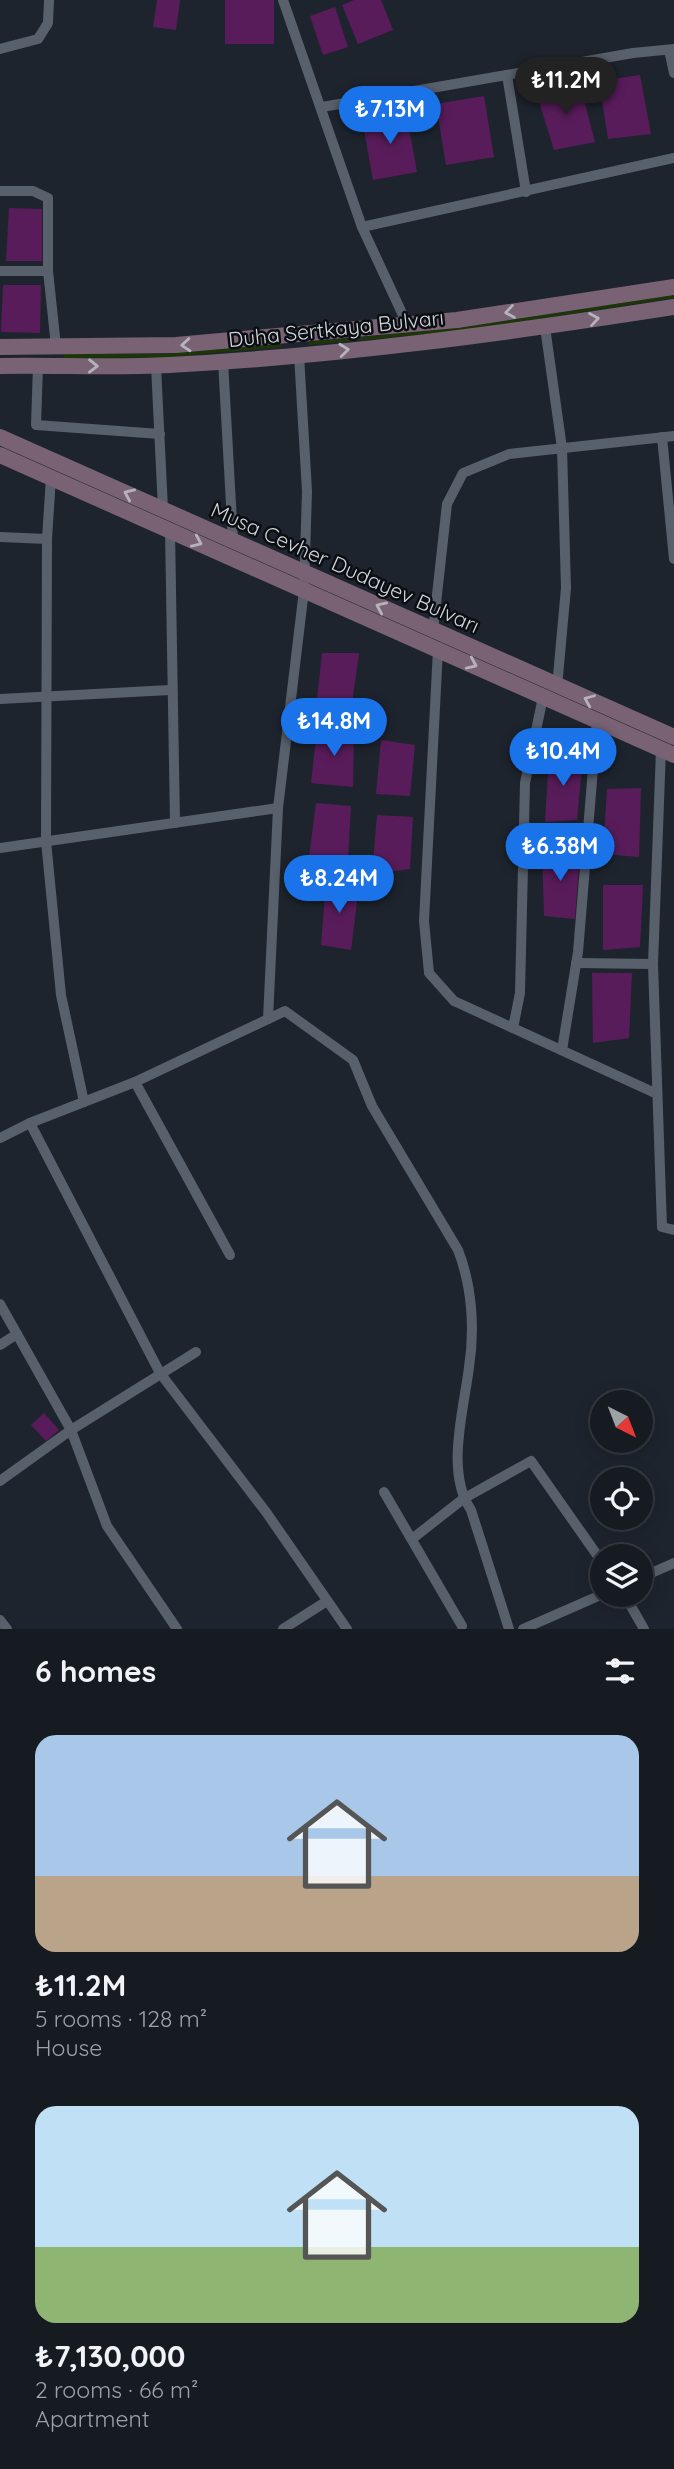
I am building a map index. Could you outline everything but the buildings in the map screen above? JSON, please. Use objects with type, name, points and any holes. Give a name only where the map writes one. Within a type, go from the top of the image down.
[{"type":"main road","name":"Duha Sertkaya Bulvarı","points":[[0,347],[176,345],[295,335],[407,324],[674,287]]},
{"type":"main road","name":"Duha Sertkaya Bulvarı","points":[[0,366],[156,366],[299,355],[545,327],[674,307]]},
{"type":"main road","points":[[295,335],[299,355]]},
{"type":"main road","points":[[56,346],[57,365]]},
{"type":"main road","name":"Musa Cevher Dudayev Bulvarı","points":[[0,437],[433,631],[550,692],[597,720],[668,752]]},
{"type":"main road","name":"Musa Cevher Dudayev Bulvarı","points":[[0,454],[438,649],[674,737]]},
{"type":"street","points":[[0,48],[38,39],[48,23],[49,0]]},
{"type":"street","points":[[283,0],[362,227],[407,324]]},
{"type":"street","points":[[322,107],[633,53],[672,50],[674,73]]},
{"type":"street","points":[[507,75],[526,192]]},
{"type":"street","points":[[362,227],[674,158]]},
{"type":"street","points":[[0,191],[33,191],[48,198],[48,271],[56,346]]},
{"type":"street","points":[[0,271],[48,271]]},
{"type":"street","points":[[513,1028],[520,993],[525,783],[550,692],[566,588],[562,448],[545,327]]},
{"type":"street","points":[[268,1019],[278,808],[305,573],[307,491],[299,355]]},
{"type":"street","points":[[223,361],[233,540]]},
{"type":"street","points":[[38,366],[36,425],[160,434]]},
{"type":"street","points":[[156,366],[163,509]]},
{"type":"street","points":[[433,631],[447,504],[464,473],[509,454],[668,437],[674,559]]},
{"type":"street","points":[[51,477],[47,538],[46,841],[61,995],[85,1102]]},
{"type":"street","points":[[170,530],[170,690],[174,823]]},
{"type":"street","points":[[0,537],[47,538]]},
{"type":"street","points":[[438,649],[424,921],[429,973],[454,1001],[655,1093]]},
{"type":"street","points":[[0,699],[170,690]]},
{"type":"street","points":[[562,1050],[576,963],[597,720]]},
{"type":"street","points":[[668,752],[653,964],[655,1093],[662,1227],[674,1230]]},
{"type":"street","points":[[0,848],[278,808]]},
{"type":"street","points":[[576,963],[653,964]]},
{"type":"street","points":[[0,1138],[30,1123],[135,1082],[285,1011],[353,1060],[372,1105],[458,1250],[468,1275],[470,1366],[458,1465],[463,1499],[471,1510],[509,1629]]},
{"type":"street","points":[[135,1082],[230,1255]]},
{"type":"street","points":[[30,1123],[160,1373],[266,1512],[347,1629]]},
{"type":"street","points":[[0,1304],[71,1430],[107,1526],[177,1629]]},
{"type":"street","points":[[0,1345],[17,1334]]},
{"type":"street","points":[[0,1481],[71,1430],[196,1352]]},
{"type":"street","points":[[412,1539],[463,1499],[531,1461],[590,1545]]},
{"type":"street","points":[[384,1492],[461,1628]]},
{"type":"street","points":[[653,1572],[674,1563]]},
{"type":"street","points":[[523,1629],[590,1600]]},
{"type":"street","points":[[283,1629],[327,1601]]},
{"type":"street","points":[[631,1607],[644,1629]]},
{"type":"street","points":[[0,1620],[7,1629]]},
{"type":"green space","points":[[674,295],[674,298],[460,331],[309,345],[308,342],[460,328]]},
{"type":"green space","points":[[281,344],[282,347],[170,357],[64,358],[64,354],[168,354]]}]
